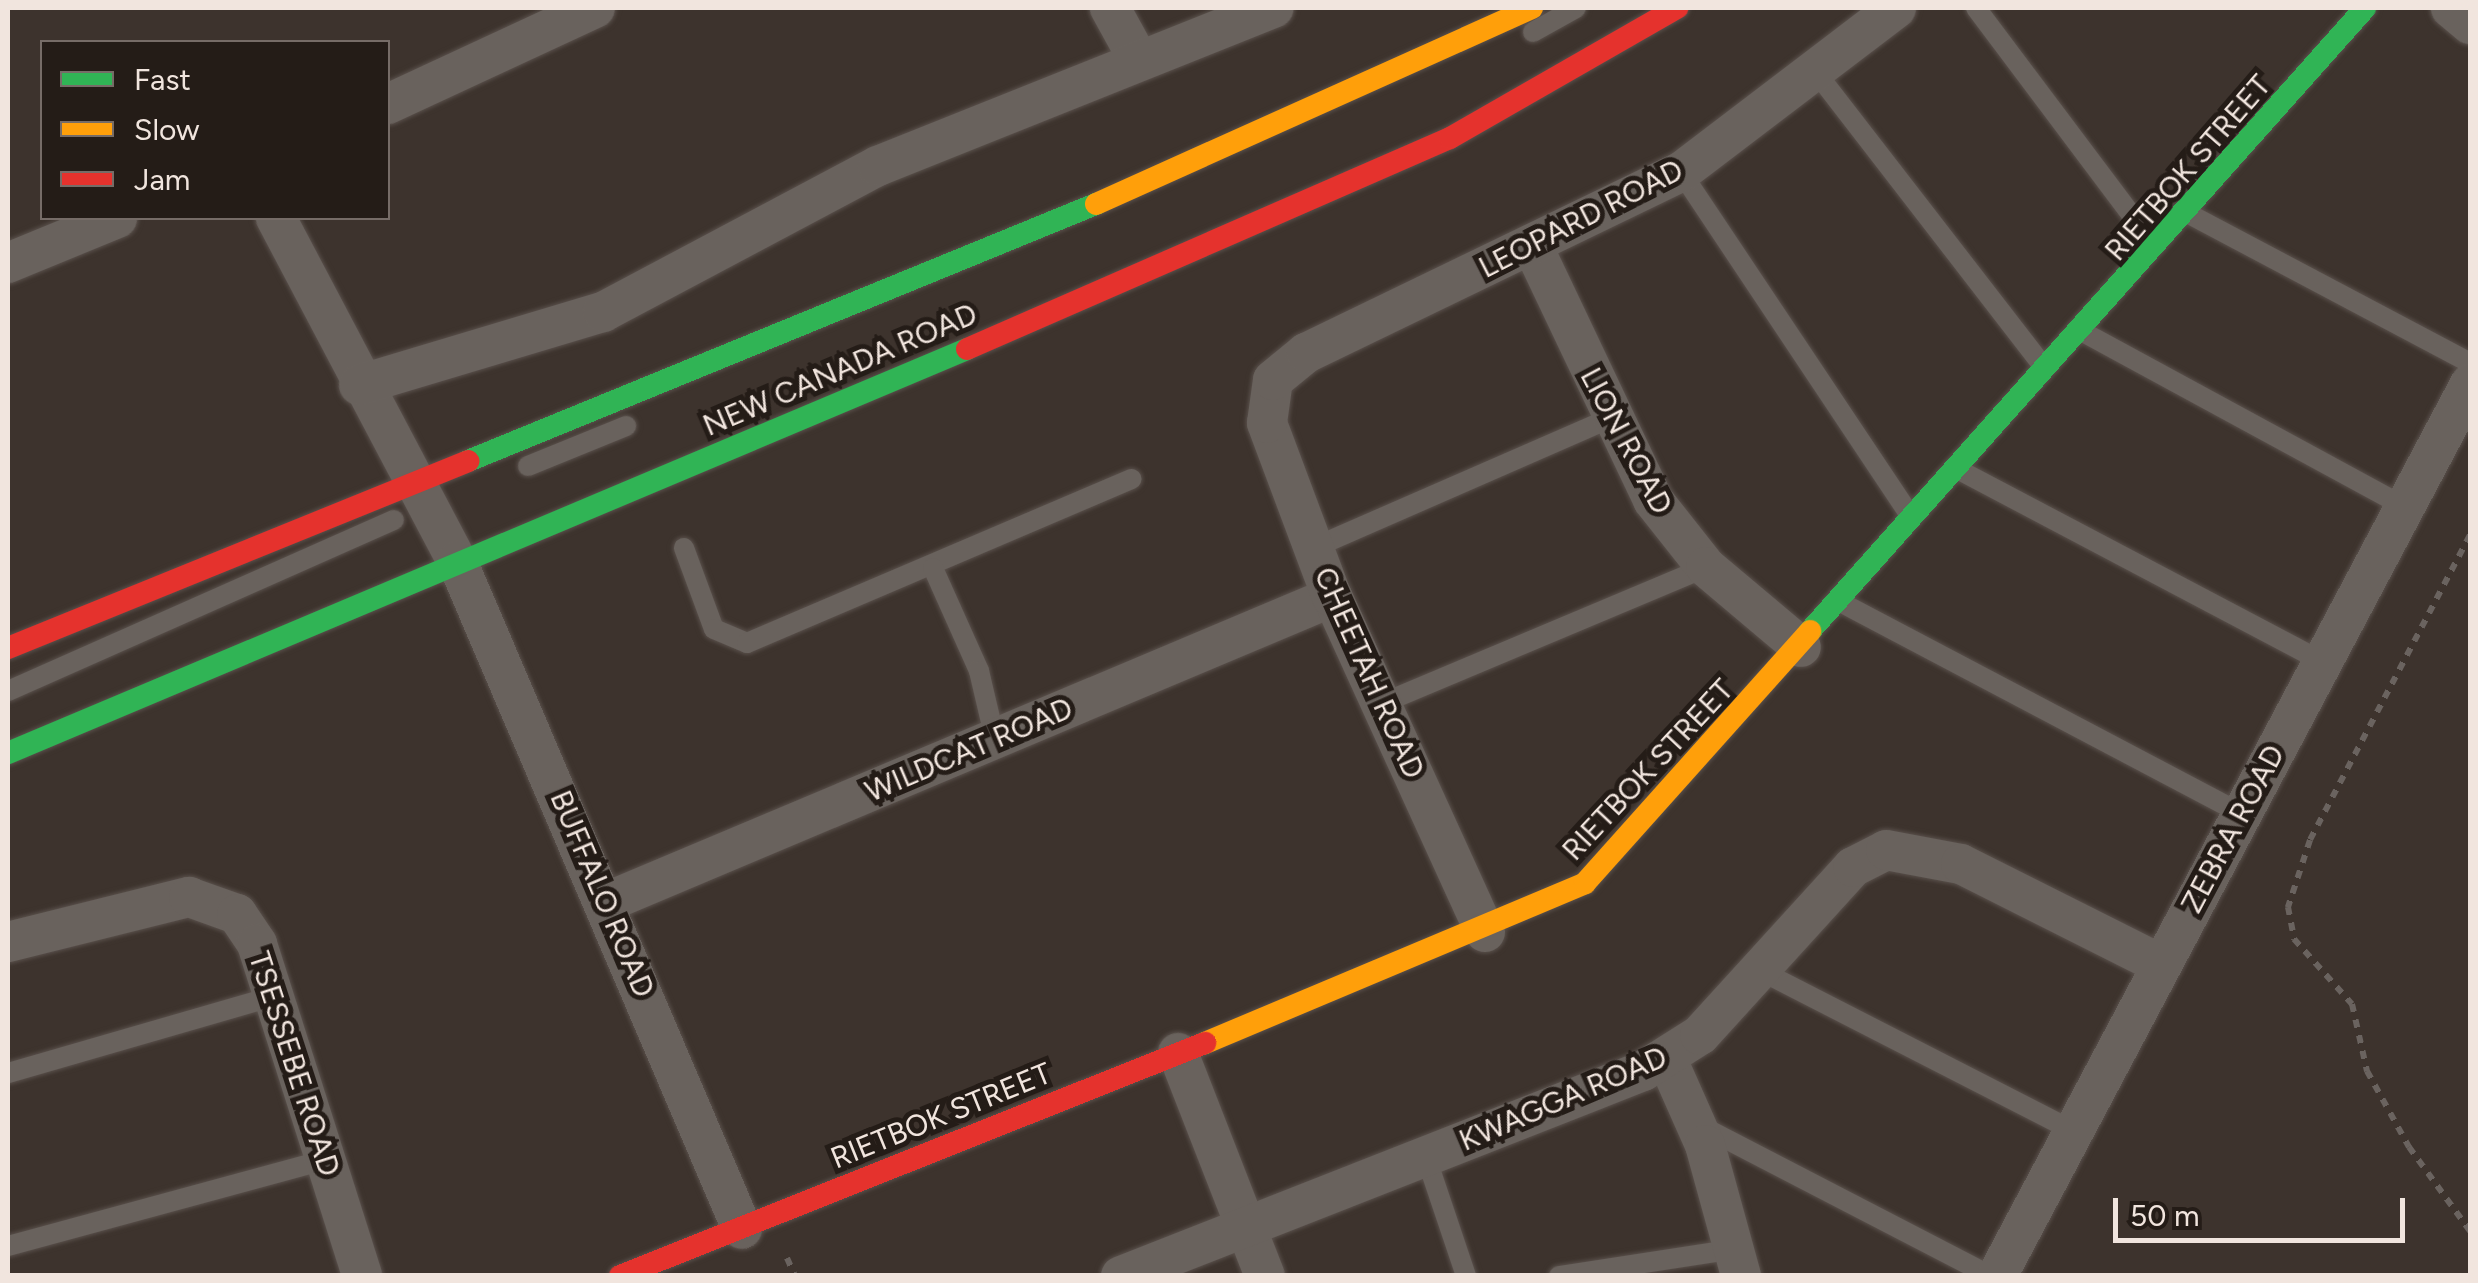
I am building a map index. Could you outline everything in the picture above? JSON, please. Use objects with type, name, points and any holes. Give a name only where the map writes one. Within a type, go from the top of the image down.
[{"type":"main road","name":"NEW CANADA ROAD","points":[[8,648],[323,522],[431,496],[1314,113],[1532,8]]},
{"type":"main road","name":"NEW CANADA ROAD","points":[[8,753],[452,552],[1281,217],[1450,138],[1678,8]]},
{"type":"main road","name":"RIETBOK STREET","points":[[620,1276],[1485,932],[1600,870],[1961,471],[2364,8]]},
{"type":"street","points":[[390,103],[595,8]]},
{"type":"street","points":[[1110,8],[1138,59]]},
{"type":"street","points":[[360,385],[602,312],[878,166],[1138,59],[1274,8]]},
{"type":"street","name":"LEOPARD ROAD","points":[[1264,410],[1273,380],[1306,352],[1532,247],[1681,172],[1896,8]]},
{"type":"street","points":[[2450,8],[2470,24]]},
{"type":"street","points":[[8,264],[112,220]]},
{"type":"street","name":"BUFFALO ROAD","points":[[277,220],[360,385],[431,496],[742,1229]]},
{"type":"street","name":"LION ROAD","points":[[1532,247],[1608,419],[1653,500],[1706,567],[1801,646]]},
{"type":"street","name":"ZEBRA ROAD","points":[[1998,1276],[2470,384]]},
{"type":"street","name":"CHEETAH ROAD","points":[[1264,410],[1332,597],[1485,932]]},
{"type":"street","name":"WILDCAT ROAD","points":[[606,902],[1332,597]]},
{"type":"street","name":"KWAGGA ROAD","points":[[1120,1276],[1426,1157],[1666,1057],[1761,971],[1853,867],[1886,850],[1961,864],[2160,964]]},
{"type":"street","name":"TSESSEBE ROAD","points":[[8,942],[199,897],[226,906],[249,928],[362,1276]]},
{"type":"street","points":[[1178,1053],[1265,1276]]},
{"type":"street","points":[[1666,1057],[1696,1123],[1738,1262]]},
{"type":"lane","name":"NEW CANADA ROAD","points":[[734,380],[1459,67],[1576,8]]},
{"type":"lane","name":"NEW CANADA ROAD","points":[[8,729],[452,552],[1436,121],[1648,8]]},
{"type":"lane","points":[[1976,8],[2157,248]]},
{"type":"lane","points":[[1815,71],[2047,371]]},
{"type":"lane","points":[[1681,172],[1914,522]]},
{"type":"lane","points":[[2188,214],[2470,363]]},
{"type":"lane","points":[[2083,332],[2403,506]]},
{"type":"lane","points":[[499,478],[642,419]]},
{"type":"lane","points":[[1313,548],[1608,419]]},
{"type":"lane","points":[[1961,471],[2322,661]]},
{"type":"lane","points":[[684,548],[714,629],[732,642],[766,639],[1132,480]]},
{"type":"lane","name":"NEW CANADA ROAD","points":[[8,691],[431,496]]},
{"type":"lane","points":[[1383,703],[1706,567]]},
{"type":"lane","points":[[933,568],[979,670],[995,738]]},
{"type":"lane","points":[[1842,603],[2242,814]]},
{"type":"lane","points":[[1761,971],[2072,1130]]},
{"type":"lane","points":[[8,1072],[272,997]]},
{"type":"lane","points":[[1696,1123],[1990,1276]]},
{"type":"lane","points":[[1426,1157],[1466,1276]]},
{"type":"lane","points":[[8,1246],[324,1160]]},
{"type":"lane","points":[[1559,1276],[1738,1262]]},
{"type":"path","points":[[2470,535],[2310,840],[2288,907],[2294,939],[2352,1004],[2367,1071],[2392,1117],[2470,1231]]},
{"type":"traffic: fast","points":[[1810,631],[2365,8]]},
{"type":"traffic: fast","points":[[468,461],[1096,204]]},
{"type":"traffic: fast","points":[[8,753],[967,349]]},
{"type":"traffic: slow","points":[[1096,204],[1532,8]]},
{"type":"traffic: slow","points":[[1205,1043],[1585,883],[1810,631]]},
{"type":"traffic: jam","points":[[967,349],[1450,138],[1677,8]]},
{"type":"traffic: jam","points":[[8,648],[468,461]]},
{"type":"traffic: jam","points":[[620,1276],[1205,1043]]}]
